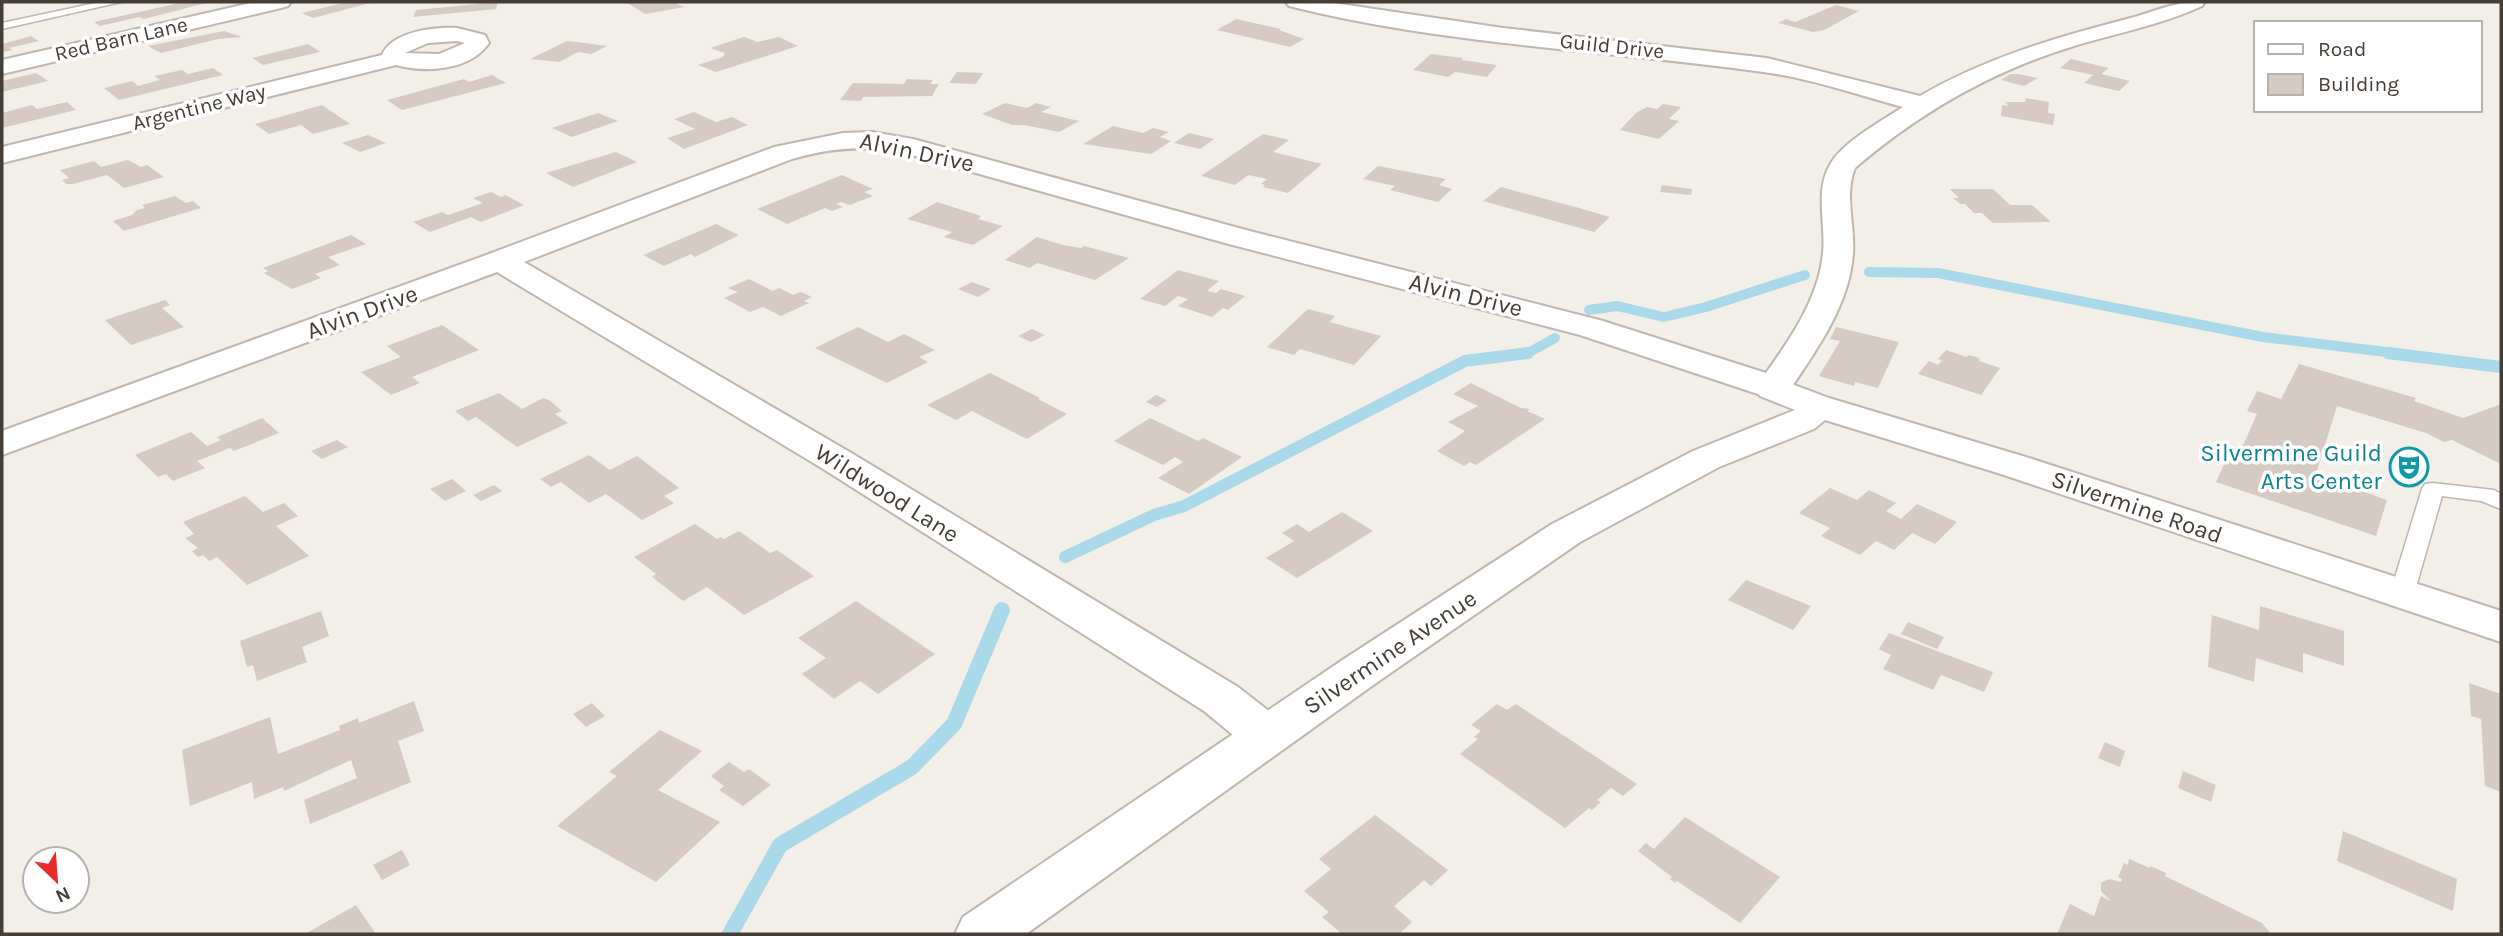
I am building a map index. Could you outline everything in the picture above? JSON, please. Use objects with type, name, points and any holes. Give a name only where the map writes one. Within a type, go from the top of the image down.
[{"type":"street","name":"Red Barn Lane","points":[[2,67],[281,2]]},
{"type":"street","name":"Guild Drive","points":[[1296,2],[1368,16],[1466,30],[1757,63],[1926,105]]},
{"type":"street","points":[[1773,388],[1808,332],[1832,279],[1838,254],[1839,172],[1843,164],[1952,88],[2010,60],[2067,41],[2157,18],[2195,2]]},
{"type":"street","name":"Argentine Way","points":[[2,155],[396,58]]},
{"type":"street","name":"Alvin Drive","points":[[2,444],[500,261],[783,153],[831,140],[865,138],[904,145],[1283,249],[1528,310],[1643,343],[1773,388]]},
{"type":"street","name":"Wildwood Lane","points":[[500,261],[839,462],[1198,684],[1268,736]]},
{"type":"street","name":"Silvermine Road","points":[[1773,388],[1816,406],[1954,446],[2501,627]]},
{"type":"street","name":"Silvermine Avenue","points":[[983,934],[1566,533],[1694,465],[1809,417],[1816,406]]},
{"type":"lane","points":[[2,26],[115,2]]},
{"type":"lane","points":[[2402,594],[2433,489],[2486,495],[2501,502]]},
{"type":"building","points":[[184,2],[206,3],[144,19],[139,17],[100,26],[94,22]]},
{"type":"building","points":[[347,2],[370,3],[313,18],[302,13]]},
{"type":"building","points":[[498,2],[496,9],[413,17],[416,10]]},
{"type":"building","points":[[619,2],[673,2],[684,7],[645,14],[629,4]]},
{"type":"building","points":[[1836,5],[1859,11],[1824,30],[1813,32],[1778,23],[1786,19],[1795,22]]},
{"type":"building","points":[[1236,19],[1281,29],[1279,30],[1304,39],[1290,47],[1217,30]]},
{"type":"building","points":[[224,31],[242,37],[218,39],[161,53],[148,46]]},
{"type":"building","points":[[31,36],[39,41],[2,52],[2,44]]},
{"type":"building","points":[[744,37],[758,42],[779,37],[798,46],[716,72],[698,65],[723,57],[725,53],[710,48]]},
{"type":"building","points":[[567,41],[607,46],[591,54],[578,52],[559,62],[530,59]]},
{"type":"building","points":[[308,44],[320,52],[263,65],[252,58]]},
{"type":"building","points":[[1431,54],[1497,65],[1487,77],[1455,72],[1448,77],[1413,70]]},
{"type":"building","points":[[2071,59],[2109,68],[2101,74],[2130,81],[2119,91],[2084,83],[2093,75],[2060,68]]},
{"type":"building","points":[[213,68],[223,75],[119,100],[104,88],[132,81],[138,86],[160,80],[154,76],[182,70],[188,74]]},
{"type":"building","points":[[957,72],[983,73],[976,84],[949,83]]},
{"type":"building","points":[[36,73],[48,81],[2,92],[2,81]]},
{"type":"building","points":[[2010,74],[2038,78],[2024,86],[2001,80]]},
{"type":"building","points":[[492,75],[506,83],[402,110],[387,100],[464,79],[469,82]]},
{"type":"building","points":[[907,79],[933,80],[930,84],[939,84],[932,96],[840,100],[853,83],[904,84]]},
{"type":"building","points":[[2026,98],[2049,102],[2048,113],[2055,114],[2053,125],[2001,116],[2002,105],[2009,106],[2005,102],[2025,102]]},
{"type":"building","points":[[67,102],[76,110],[2,128],[2,113],[32,105],[37,109]]},
{"type":"building","points":[[1005,103],[1027,108],[1036,103],[1051,107],[1041,112],[1079,121],[1059,132],[1012,125],[982,114]]},
{"type":"building","points":[[1663,104],[1681,107],[1669,119],[1679,121],[1659,139],[1620,130],[1636,113],[1647,107],[1657,109]]},
{"type":"building","points":[[322,105],[350,124],[313,134],[301,125],[269,134],[255,124]]},
{"type":"building","points":[[694,112],[716,122],[732,117],[748,125],[684,149],[667,138],[695,129],[674,119]]},
{"type":"building","points":[[598,113],[618,121],[572,137],[552,128]]},
{"type":"building","points":[[1113,126],[1143,133],[1153,128],[1169,132],[1160,137],[1171,141],[1151,154],[1083,144]]},
{"type":"building","points":[[1189,133],[1214,139],[1200,149],[1174,143]]},
{"type":"building","points":[[1263,134],[1289,140],[1273,152],[1322,164],[1288,193],[1263,187],[1265,185],[1261,184],[1267,179],[1248,175],[1235,185],[1201,176]]},
{"type":"building","points":[[368,135],[386,143],[360,152],[342,143]]},
{"type":"building","points":[[616,152],[637,162],[573,187],[546,173]]},
{"type":"building","points":[[128,160],[141,167],[147,165],[164,177],[124,188],[107,175],[73,184],[66,184],[62,180],[69,178],[60,170],[94,161],[101,167]]},
{"type":"building","points":[[1378,166],[1446,179],[1439,185],[1452,189],[1438,202],[1390,190],[1395,186],[1363,179]]},
{"type":"building","points":[[842,175],[873,189],[864,192],[873,196],[850,205],[841,202],[836,204],[843,207],[832,211],[825,208],[787,224],[757,209]]},
{"type":"building","points":[[1662,185],[1692,189],[1691,195],[1660,192]]},
{"type":"building","points":[[1501,187],[1610,217],[1594,232],[1483,201]]},
{"type":"building","points":[[1950,189],[1993,189],[2010,205],[2032,205],[2051,222],[1993,223],[1982,213],[1974,213],[1965,204],[1960,204],[1953,198],[1959,198]]},
{"type":"building","points":[[491,192],[501,197],[505,195],[524,205],[481,222],[471,217],[430,232],[413,222],[442,212],[448,215],[483,203],[473,198]]},
{"type":"building","points":[[175,196],[186,203],[193,201],[201,208],[124,231],[113,221],[145,208],[142,205]]},
{"type":"building","points":[[937,202],[1003,226],[973,245],[944,237],[952,232],[907,219]]},
{"type":"building","points":[[716,224],[739,235],[695,257],[691,254],[664,266],[643,255]]},
{"type":"building","points":[[351,235],[366,244],[328,257],[340,265],[315,274],[321,278],[292,289],[264,273],[268,271],[263,268]]},
{"type":"building","points":[[1037,237],[1129,258],[1095,280],[1037,263],[1030,268],[1005,260]]},
{"type":"building","points":[[1178,270],[1219,281],[1207,291],[1216,293],[1221,289],[1245,296],[1228,310],[1223,308],[1212,317],[1178,306],[1188,299],[1178,296],[1165,306],[1140,299]]},
{"type":"building","points":[[749,279],[773,291],[779,288],[793,295],[801,292],[812,297],[804,301],[809,303],[781,316],[763,307],[750,312],[724,298],[738,292],[728,288]]},
{"type":"building","points":[[972,282],[991,289],[978,297],[958,289]]},
{"type":"building","points":[[165,300],[170,305],[162,308],[184,327],[131,345],[105,320]]},
{"type":"building","points":[[1308,309],[1335,316],[1330,322],[1381,336],[1354,365],[1300,349],[1294,355],[1267,347]]},
{"type":"building","points":[[442,325],[479,350],[412,377],[420,383],[391,395],[361,372],[401,357],[387,346]]},
{"type":"building","points":[[858,327],[888,342],[904,334],[935,350],[919,357],[928,362],[887,383],[815,348]]},
{"type":"building","points":[[1836,327],[1899,342],[1878,388],[1855,382],[1854,386],[1819,376],[1840,341],[1830,339]]},
{"type":"building","points":[[1032,329],[1045,335],[1031,342],[1018,336]]},
{"type":"building","points":[[1946,350],[1967,357],[1977,357],[1979,361],[2000,368],[1981,395],[1918,374],[1929,361],[1938,365],[1942,360],[1938,359]]},
{"type":"building","points":[[2299,364],[2416,398],[2414,401],[2463,418],[2501,404],[2501,464],[2452,440],[2444,442],[2426,433],[2337,406],[2316,474],[2387,500],[2376,536],[2216,482],[2231,449],[2240,452],[2257,414],[2247,411],[2257,391],[2281,399]]},
{"type":"building","points":[[990,373],[1067,414],[1027,439],[972,411],[956,420],[927,405]]},
{"type":"building","points":[[1471,383],[1521,408],[1530,409],[1527,411],[1545,419],[1476,465],[1470,462],[1464,466],[1437,451],[1465,431],[1448,422],[1478,406],[1453,394]]},
{"type":"building","points":[[499,393],[522,409],[543,398],[549,400],[562,411],[555,414],[568,423],[517,447],[476,417],[468,421],[455,411]]},
{"type":"building","points":[[1156,395],[1167,400],[1157,407],[1146,402]]},
{"type":"building","points":[[262,418],[279,433],[234,451],[230,448],[197,461],[205,468],[173,481],[166,474],[158,477],[135,455],[191,432],[207,446],[221,440],[217,437]]},
{"type":"building","points":[[1150,418],[1198,441],[1203,438],[1242,457],[1189,494],[1158,478],[1183,462],[1175,457],[1163,465],[1114,441]]},
{"type":"building","points":[[337,440],[348,447],[322,459],[311,451]]},
{"type":"building","points":[[589,455],[610,470],[637,456],[679,488],[664,496],[674,503],[642,520],[606,494],[589,503],[561,482],[551,487],[540,479]]},
{"type":"building","points":[[452,479],[466,491],[445,501],[430,489]]},
{"type":"building","points":[[494,485],[502,491],[481,501],[473,495]]},
{"type":"building","points":[[1830,488],[1857,500],[1869,490],[1896,503],[1886,511],[1901,519],[1917,504],[1957,522],[1935,544],[1912,533],[1894,550],[1876,541],[1860,555],[1821,536],[1830,528],[1799,513]]},
{"type":"building","points":[[245,496],[263,512],[284,503],[298,516],[276,526],[309,556],[247,585],[217,557],[209,561],[203,555],[198,557],[192,551],[198,548],[185,538],[194,534],[183,522]]},
{"type":"building","points":[[1342,512],[1373,531],[1297,578],[1266,558],[1294,541],[1282,533],[1297,524],[1309,532]]},
{"type":"building","points":[[695,524],[717,539],[724,539],[739,531],[770,553],[777,550],[814,576],[744,615],[707,587],[683,601],[652,577],[656,574],[634,557]]},
{"type":"building","points":[[1746,580],[1811,606],[1793,630],[1728,600]]},
{"type":"building","points":[[856,601],[935,654],[878,694],[860,681],[834,699],[802,674],[826,658],[798,638]]},
{"type":"building","points":[[2260,606],[2344,631],[2344,666],[2303,653],[2303,673],[2256,658],[2254,682],[2208,667],[2212,615],[2259,630]]},
{"type":"building","points":[[321,611],[329,636],[302,647],[307,662],[257,681],[253,665],[247,667],[240,641]]},
{"type":"building","points":[[1908,622],[1944,637],[1937,649],[1901,634]]},
{"type":"building","points":[[1889,633],[1993,672],[1984,692],[1941,675],[1933,690],[1883,669],[1891,655],[1879,649]]},
{"type":"building","points":[[2469,683],[2501,694],[2501,792],[2485,786],[2481,719],[2471,716]]},
{"type":"building","points":[[414,701],[424,731],[398,741],[411,782],[310,824],[304,800],[357,778],[351,760],[284,791],[283,787],[254,799],[252,782],[190,806],[182,750],[270,717],[278,754],[340,730],[339,726],[358,718],[359,723]]},
{"type":"building","points":[[592,703],[605,716],[586,727],[573,714]]},
{"type":"building","points":[[1497,704],[1507,710],[1516,704],[1637,784],[1623,796],[1611,788],[1597,800],[1601,802],[1592,810],[1589,808],[1565,828],[1460,754],[1478,739],[1474,737],[1481,731],[1471,725]]},
{"type":"building","points":[[660,730],[702,751],[658,790],[720,822],[656,882],[557,826],[617,776],[609,772]]},
{"type":"building","points":[[2105,742],[2125,751],[2120,767],[2098,758]]},
{"type":"building","points":[[729,762],[744,772],[749,769],[771,785],[743,806],[719,790],[724,786],[711,776]]},
{"type":"building","points":[[2183,771],[2216,785],[2211,802],[2178,788]]},
{"type":"building","points":[[1375,815],[1448,870],[1431,886],[1424,880],[1394,906],[1412,922],[1399,934],[1342,934],[1322,917],[1329,912],[1304,891],[1331,869],[1319,859]]},
{"type":"building","points":[[1685,817],[1780,877],[1740,923],[1677,881],[1675,883],[1670,879],[1672,877],[1638,851],[1646,843],[1654,849]]},
{"type":"building","points":[[2343,831],[2457,879],[2453,911],[2337,861]]},
{"type":"building","points":[[402,850],[410,865],[382,880],[373,865]]},
{"type":"building","points":[[2129,859],[2166,873],[2165,876],[2262,923],[2271,934],[2057,934],[2070,904],[2094,916],[2101,896],[2111,901],[2101,891],[2101,883],[2109,879],[2121,882],[2122,879],[2118,877],[2124,863],[2128,865]]},
{"type":"building","points":[[356,905],[376,934],[305,934]]},
{"type":"waterway","points":[[1869,272],[1938,273],[2263,337],[2402,354]]},
{"type":"waterway","points":[[1589,310],[1617,306],[1664,317],[1706,307],[1805,275]]},
{"type":"waterway","points":[[1528,353],[1555,338]]},
{"type":"waterway","points":[[1065,557],[1154,515],[1184,506],[1465,361],[1528,353]]},
{"type":"waterway","points":[[1516,354],[1528,353]]},
{"type":"waterway","points":[[2388,353],[2501,367]]},
{"type":"waterway","points":[[730,934],[780,845],[912,767],[954,724],[1002,610]]},
{"type":"place","name":"Silvermine Guild Arts Center","points":[[2409,467]]}]
